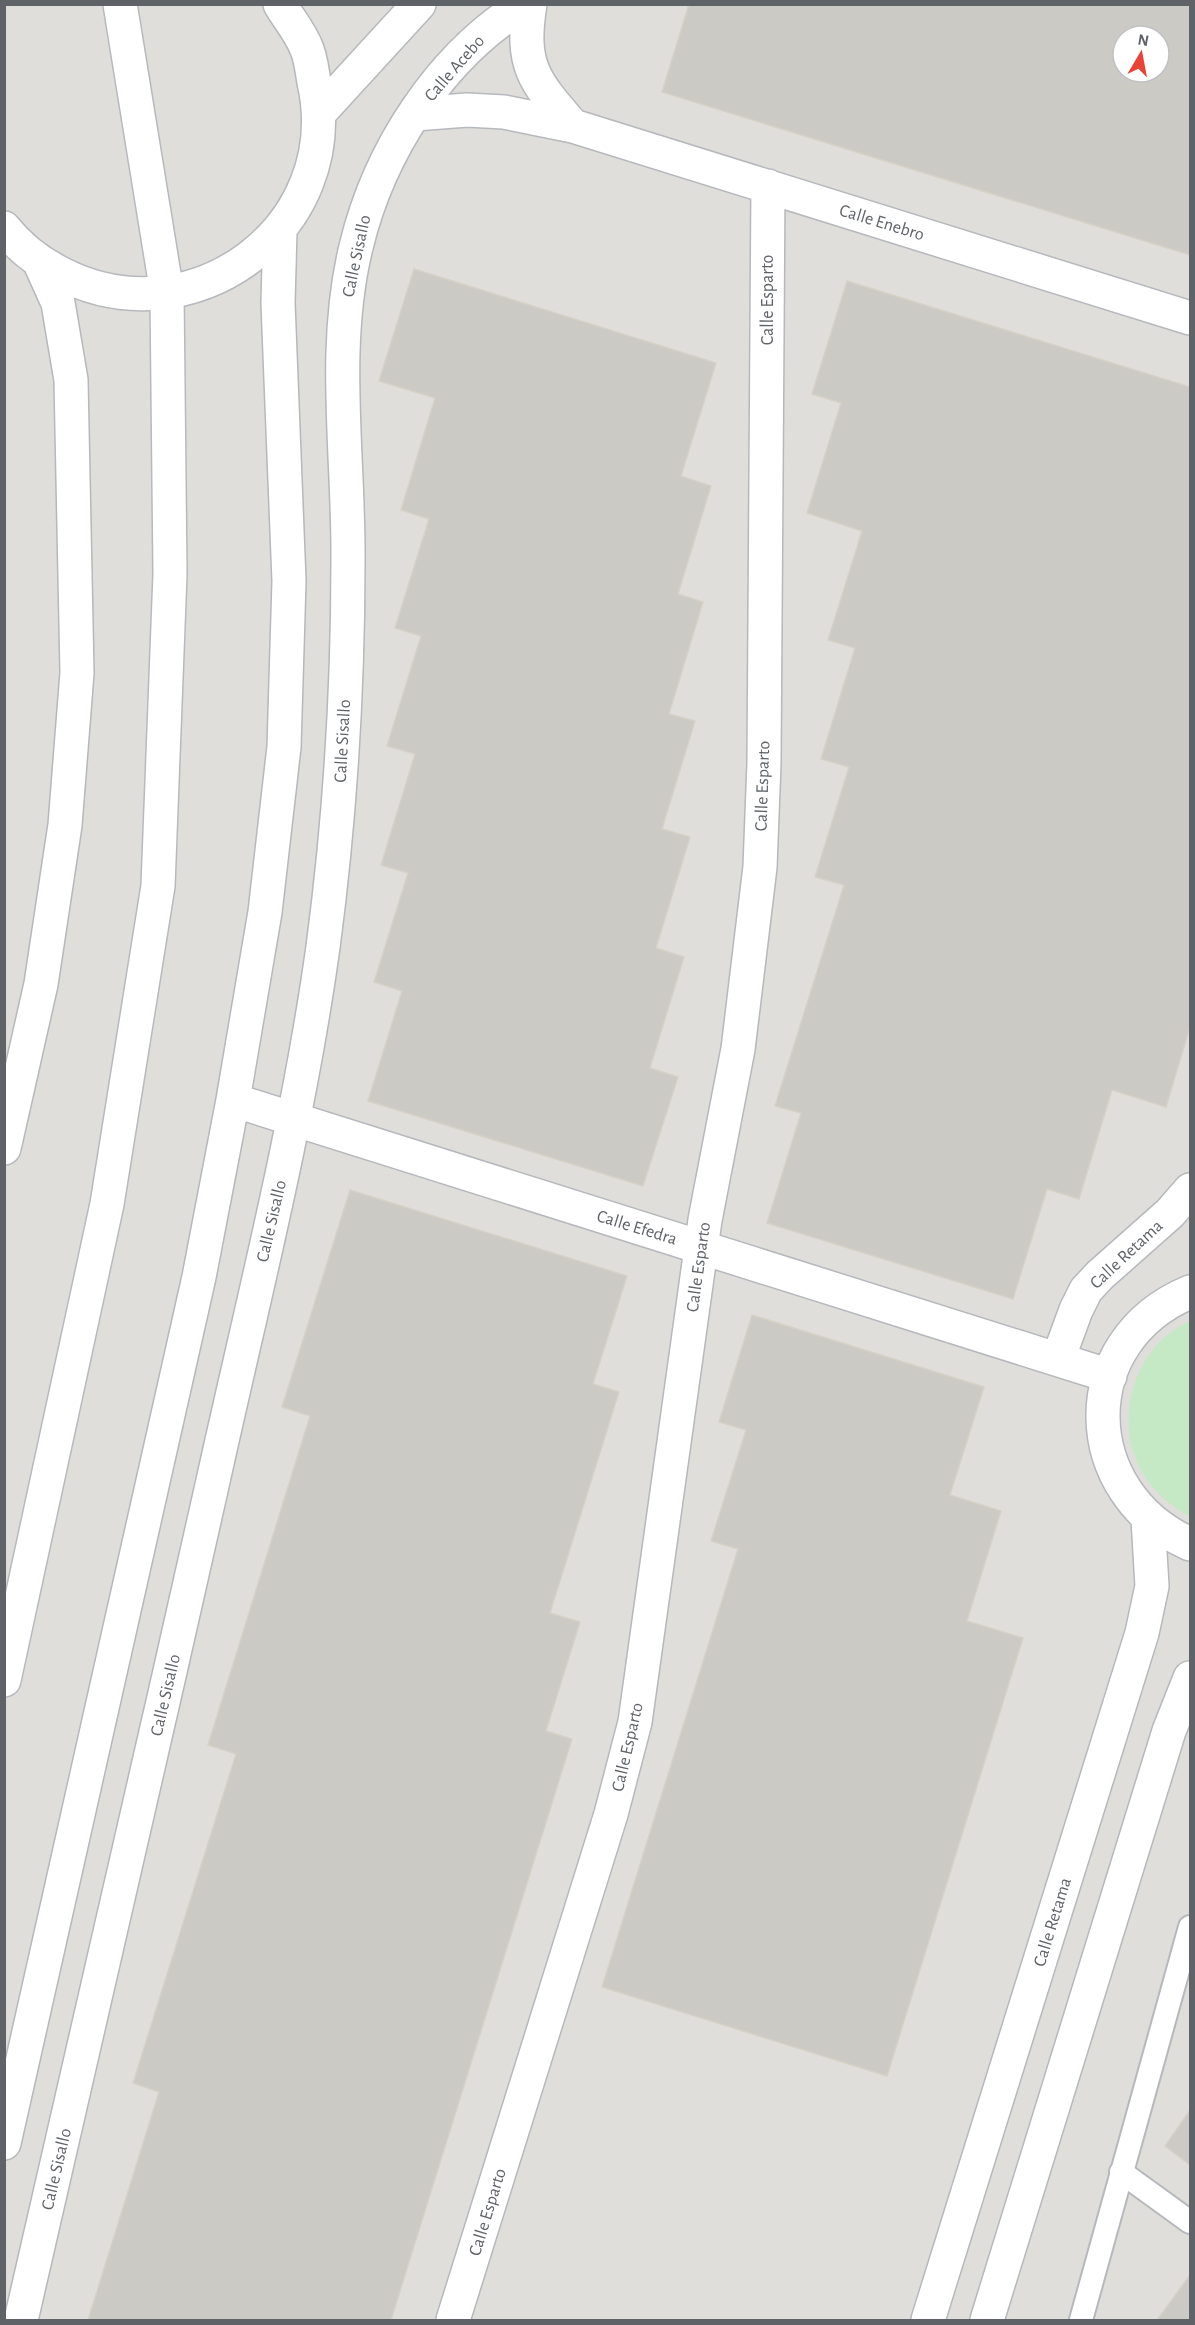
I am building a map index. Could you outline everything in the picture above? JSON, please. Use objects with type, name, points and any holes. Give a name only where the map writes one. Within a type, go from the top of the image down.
[{"type":"street","points":[[4,1680],[108,1204],[158,886],[170,574],[167,293],[120,4]]},
{"type":"street","points":[[8,239],[40,263],[80,284],[123,294],[167,293],[210,281],[238,266],[280,230],[304,191],[318,148],[321,111],[306,48],[280,4]]},
{"type":"street","points":[[321,111],[419,4]]},
{"type":"street","points":[[527,4],[526,37],[529,65],[551,100],[573,126]]},
{"type":"street","name":"Calle Acebo","points":[[415,114],[467,48],[498,21],[527,4]]},
{"type":"street","name":"Calle Enebro","points":[[415,114],[467,110],[504,112],[573,126],[1191,318]]},
{"type":"street","name":"Calle Sisallo","points":[[21,2320],[123,1880],[294,1119],[312,1028],[327,918],[343,746],[349,556],[342,354],[348,286],[368,203],[384,167],[415,114]]},
{"type":"street","name":"Calle Esparto","points":[[453,2320],[611,1814],[635,1722],[701,1247],[738,1049],[760,867],[764,752],[768,186]]},
{"type":"street","points":[[4,2143],[199,1277],[233,1100],[265,912],[284,747],[289,581],[278,303],[280,230]]},
{"type":"street","points":[[4,1148],[43,973],[65,825],[77,673],[71,380],[58,303],[40,263]]},
{"type":"street","name":"Calle Efedra","points":[[233,1100],[1110,1376]]},
{"type":"street","name":"Calle Retama","points":[[1058,1359],[1086,1290],[1170,1214],[1191,1190]]},
{"type":"street","points":[[1190,1292],[1163,1306],[1140,1325],[1122,1348],[1110,1376],[1103,1405],[1104,1437],[1109,1457],[1127,1496],[1148,1519],[1172,1536],[1191,1544]]},
{"type":"street","name":"Calle Retama","points":[[928,2320],[1142,1633],[1152,1586],[1148,1519]]},
{"type":"street","points":[[987,2320],[1169,1731],[1191,1678]]},
{"type":"lane","points":[[1081,2320],[1191,1927]]},
{"type":"lane","points":[[1122,2172],[1191,2222]]},
{"type":"shaded area","points":[[5,5],[1190,5],[1190,2320],[5,2320]]},
{"type":"green space","points":[[1190,1321],[1190,1517],[1160,1495],[1138,1464],[1131,1441],[1129,1417],[1132,1394],[1140,1371],[1152,1351],[1169,1334]]},
{"type":"building","points":[[689,4],[1190,4],[1190,255],[662,92]]},
{"type":"building","points":[[414,269],[716,363],[681,476],[711,486],[678,594],[703,602],[669,714],[695,721],[662,829],[690,837],[656,948],[684,957],[650,1068],[678,1077],[643,1186],[368,1101],[402,991],[374,982],[408,873],[381,865],[415,754],[387,746],[421,636],[395,628],[429,519],[401,510],[435,398],[379,381]]},
{"type":"building","points":[[847,281],[1190,387],[1190,1027],[1166,1107],[1112,1090],[1079,1199],[1047,1189],[1013,1299],[767,1223],[801,1113],[775,1106],[844,885],[815,877],[849,767],[821,759],[855,648],[828,640],[862,531],[807,513],[841,403],[812,394]]},
{"type":"building","points":[[350,1190],[627,1276],[593,1384],[619,1392],[550,1613],[580,1622],[546,1731],[572,1739],[391,2320],[88,2320],[159,2092],[133,2083],[236,1754],[208,1745],[310,1416],[282,1407]]},
{"type":"building","points":[[752,1315],[984,1387],[950,1495],[1001,1511],[967,1621],[1023,1638],[887,2076],[602,1987],[738,1549],[711,1541],[746,1430],[719,1422]]},
{"type":"building","points":[[1190,2110],[1190,2165],[1165,2146]]},
{"type":"building","points":[[1190,2275],[1190,2320],[1157,2320]]}]
